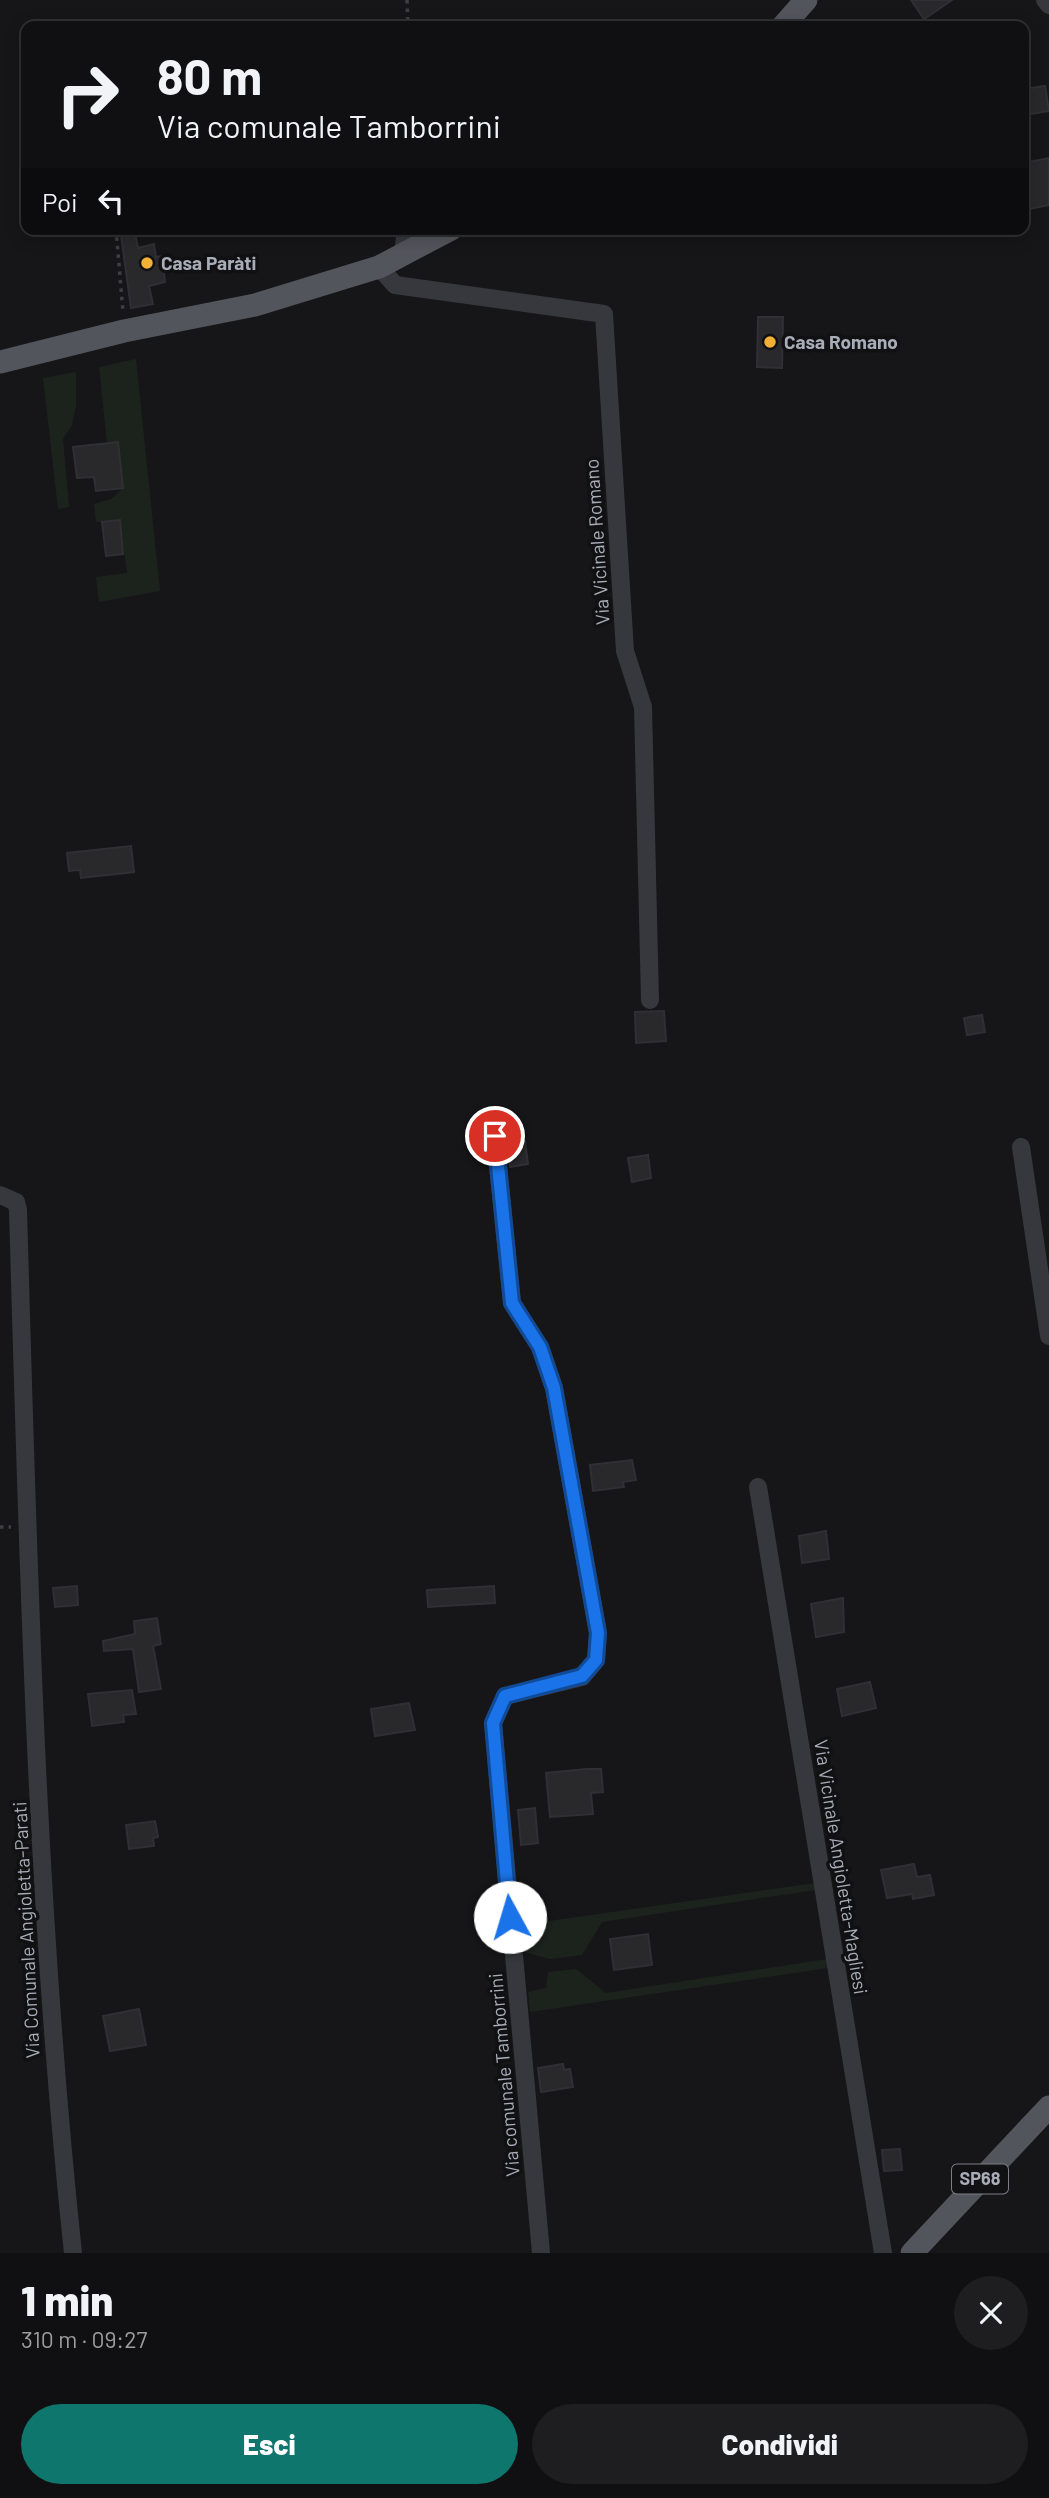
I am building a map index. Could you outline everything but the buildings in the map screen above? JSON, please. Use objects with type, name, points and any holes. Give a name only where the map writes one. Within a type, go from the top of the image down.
[{"type":"main road","points":[[787,21],[806,0]]},
{"type":"main road","points":[[0,362],[124,331],[255,305],[379,267],[440,235]]},
{"type":"main road","name":"SP68","points":[[912,2253],[1049,2107]]},
{"type":"street","points":[[1045,0],[1049,5]]},
{"type":"street","points":[[403,254],[405,235]]},
{"type":"street","name":"Via Vicinale Romano","points":[[379,267],[395,285],[604,314],[625,651],[643,707],[650,1000]]},
{"type":"street","name":"Via comunale Tamborrini","points":[[495,1136],[512,1303],[540,1347],[554,1388],[598,1633],[596,1660],[582,1676],[505,1696],[493,1723],[541,2253]]},
{"type":"street","points":[[1021,1147],[1049,1336]]},
{"type":"street","name":"Via Comunale Angioletta-Parati","points":[[0,1195],[16,1202],[18,1210],[35,1737],[56,2083],[73,2253]]},
{"type":"street","name":"Via Vicinale Angioletta-Magliesi","points":[[758,1488],[883,2253]]},
{"type":"path","points":[[407,0],[408,21]]},
{"type":"path","points":[[116,235],[124,331]]},
{"type":"shaded area","points":[[136,359],[160,591],[99,602],[96,577],[127,573],[120,521],[96,522],[94,504],[111,499],[123,488],[118,442],[107,443],[99,367]]},
{"type":"shaded area","points":[[76,372],[76,405],[72,425],[63,439],[69,507],[58,509],[43,378]]},
{"type":"shaded area","points":[[815,1883],[816,1890],[602,1922],[582,1955],[550,1959],[524,1952],[521,1925]]},
{"type":"shaded area","points":[[827,1959],[828,1968],[530,2012],[528,1992],[546,1988],[548,1972],[576,1969],[606,1993]]},
{"type":"place","name":"Casa Paràti","points":[[147,263]]},
{"type":"place","name":"Casa Romano","points":[[770,342]]},
{"type":"route","points":[[495,1136],[512,1303],[540,1347],[554,1388],[598,1633],[596,1660],[582,1676],[505,1696],[493,1723],[510,1917]]}]
